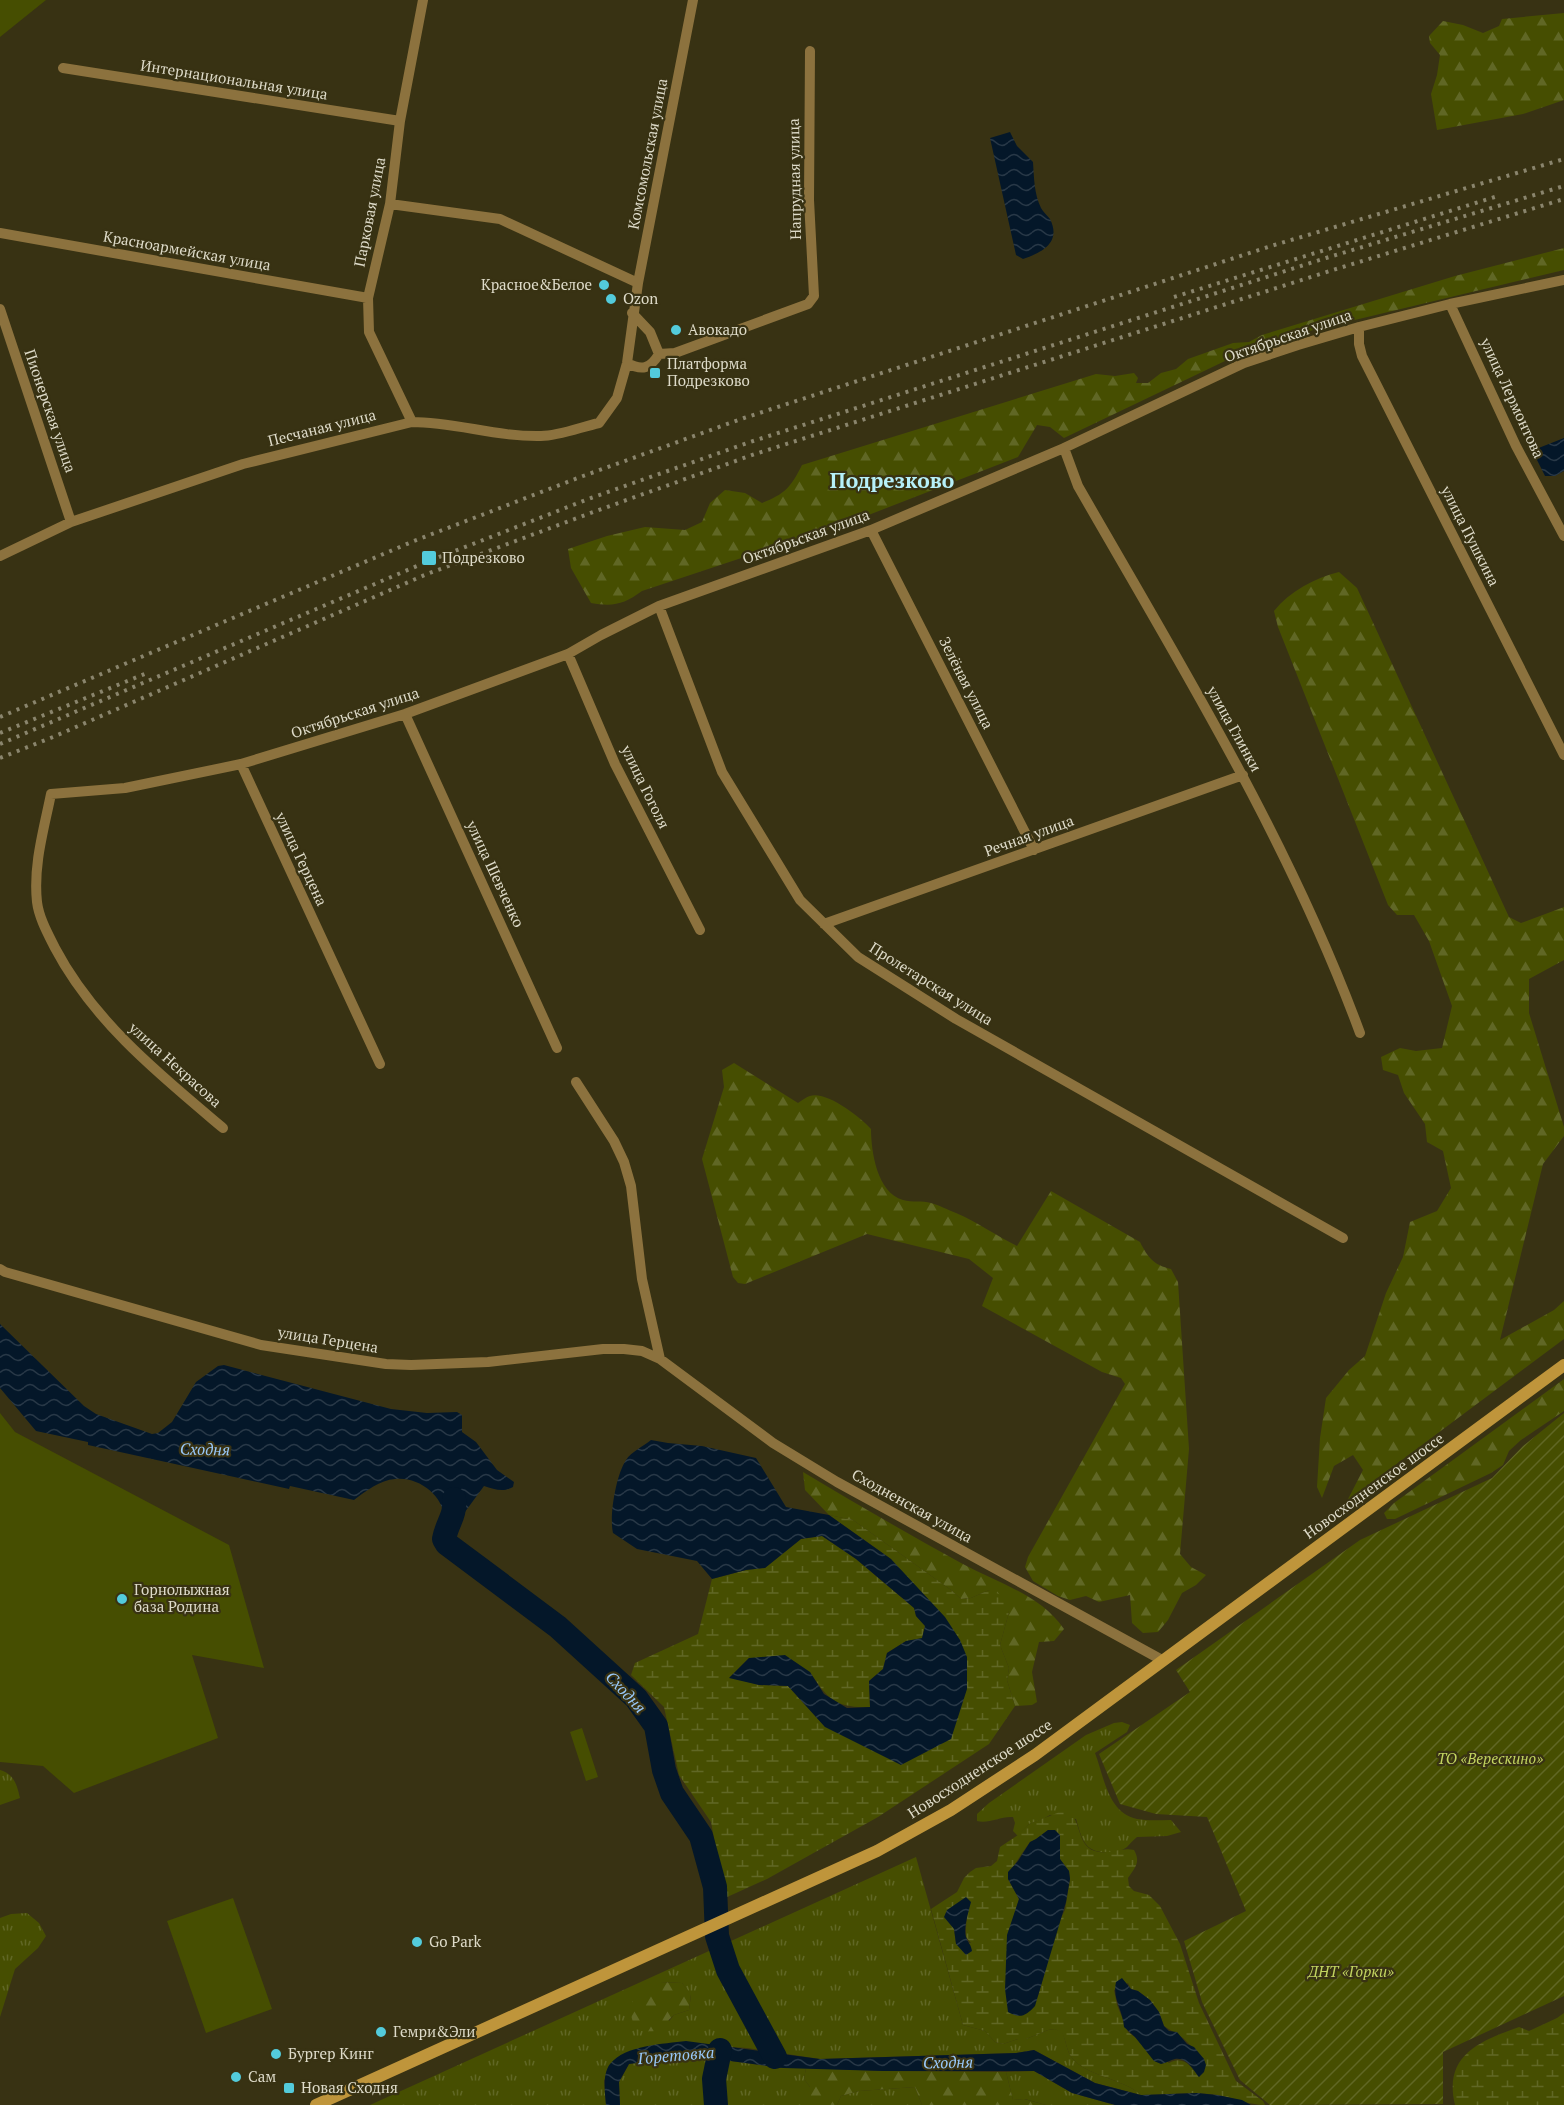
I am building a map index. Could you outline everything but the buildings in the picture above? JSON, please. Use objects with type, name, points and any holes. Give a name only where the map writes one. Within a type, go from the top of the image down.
[{"type":"main road","name":"Новосходненское шоссе","points":[[316,2105],[877,1851],[951,1810],[1035,1755],[1564,1365]]},
{"type":"street","name":"Парковая улица","points":[[412,422],[369,332],[369,298],[390,204],[400,121],[423,0]]},
{"type":"street","name":"Комсомольская улица","points":[[627,363],[632,313],[693,0]]},
{"type":"street","name":"Напрудная улица","points":[[659,354],[675,353],[808,304],[813,296],[809,200],[810,51]]},
{"type":"street","name":"Интернациональная улица","points":[[63,68],[400,121]]},
{"type":"street","points":[[390,204],[500,219],[638,282]]},
{"type":"street","name":"Красноармейская улица","points":[[0,233],[369,298]]},
{"type":"street","name":"Октябрьская улица","points":[[51,794],[125,788],[241,764],[405,714],[568,654],[659,606],[871,530],[1064,448],[1244,363],[1359,327],[1450,304],[1564,280]]},
{"type":"street","name":"улица Лермонтова","points":[[1450,304],[1516,446],[1564,536]]},
{"type":"street","name":"Пионерская улица","points":[[0,309],[71,522]]},
{"type":"street","points":[[627,363],[636,368],[643,368],[650,365],[659,354],[650,332],[632,313]]},
{"type":"street","name":"улица Пушкина","points":[[1359,327],[1362,356],[1564,755]]},
{"type":"street","name":"Песчаная улица","points":[[0,556],[71,522],[243,464],[412,422],[435,422],[542,436],[599,423],[617,398],[627,363]]},
{"type":"street","name":"улица Глинки","points":[[1064,448],[1078,486],[1243,775],[1320,932],[1360,1033]]},
{"type":"street","name":"Зелёная улица","points":[[871,530],[1034,850]]},
{"type":"street","name":"Пролетарская улица","points":[[659,606],[722,772],[800,900],[858,957],[956,1019],[1343,1238]]},
{"type":"street","name":"улица Гоголя","points":[[568,654],[615,764],[700,930]]},
{"type":"street","name":"улица Шевченко","points":[[405,714],[557,1048]]},
{"type":"street","name":"улица Герцена","points":[[241,764],[380,1064]]},
{"type":"street","name":"Речная улица","points":[[824,924],[1243,775]]},
{"type":"street","name":"улица Некрасова","points":[[51,794],[36,865],[37,904],[45,928],[64,965],[91,1004],[132,1049],[223,1128]]},
{"type":"street","points":[[576,1082],[614,1141],[631,1186],[642,1279],[660,1359]]},
{"type":"street","name":"улица Герцена","points":[[0,1269],[261,1345],[386,1364],[488,1362],[603,1349],[642,1351],[660,1359]]},
{"type":"street","name":"Сходненская улица","points":[[660,1359],[773,1443],[837,1482],[1162,1660]]},
{"type":"green space","points":[[0,0],[46,0],[0,37]]},
{"type":"green space","points":[[1564,13],[1564,100],[1523,114],[1437,130],[1431,94],[1440,55],[1430,43],[1429,36],[1443,21],[1463,25],[1483,33],[1499,26],[1502,19]]},
{"type":"green space","points":[[1564,248],[1564,270],[1313,330],[1248,350],[1064,438],[1050,427],[1037,425],[1018,457],[853,521],[642,591],[624,602],[606,605],[591,603],[571,568],[568,549],[645,527],[685,530],[702,522],[710,503],[725,490],[745,493],[762,503],[770,500],[786,489],[802,465],[1096,374],[1115,376],[1134,373],[1138,378],[1136,383],[1148,383],[1161,373],[1176,369],[1188,359],[1233,343],[1249,342],[1262,335],[1455,276]]},
{"type":"green space","points":[[1339,572],[1357,588],[1509,917],[1521,923],[1564,907],[1564,960],[1529,979],[1529,1013],[1564,1127],[1564,1136],[1543,1164],[1500,1340],[1554,1310],[1564,1301],[1564,1339],[1347,1501],[1363,1470],[1353,1455],[1334,1466],[1322,1498],[1317,1487],[1320,1438],[1326,1398],[1349,1370],[1365,1356],[1386,1293],[1403,1257],[1410,1222],[1437,1211],[1451,1188],[1443,1151],[1427,1142],[1425,1124],[1404,1093],[1398,1075],[1383,1070],[1381,1057],[1400,1048],[1416,1051],[1442,1048],[1452,1006],[1429,941],[1414,915],[1397,915],[1388,905],[1278,627],[1274,611],[1280,604],[1295,591]]},
{"type":"green space","points":[[734,1063],[798,1103],[805,1098],[817,1095],[834,1101],[859,1118],[871,1129],[877,1170],[881,1180],[894,1196],[906,1201],[928,1202],[940,1206],[1017,1246],[1051,1191],[1140,1242],[1152,1260],[1171,1269],[1178,1282],[1189,1449],[1180,1554],[1191,1567],[1206,1575],[1196,1585],[1182,1593],[1168,1620],[1158,1632],[1143,1633],[1132,1623],[1130,1595],[1099,1602],[1086,1596],[1070,1600],[1058,1596],[1033,1581],[1025,1567],[1028,1557],[1125,1384],[1121,1378],[1102,1372],[982,1306],[993,1278],[969,1259],[867,1234],[745,1284],[738,1283],[733,1277],[702,1159],[724,1087],[722,1070]]},
{"type":"green space","points":[[1564,1379],[1564,1411],[1521,1440],[1509,1451],[1503,1465],[1395,1519],[1387,1519],[1384,1513],[1394,1503]]},
{"type":"green space","name":"Горнолыжная база Родина","points":[[0,1413],[15,1432],[229,1545],[264,1668],[192,1655],[218,1738],[74,1793],[43,1766],[0,1762]]},
{"type":"green space","name":"ДНТ «Горки»","points":[[1564,1413],[1564,1996],[1443,2052],[1443,2104],[1270,2105],[1240,2080],[1202,2002],[1184,1941],[1246,1911],[1207,1817],[1156,1814],[1120,1804],[1099,1754],[1190,1692],[1176,1670],[1360,1540],[1492,1478],[1523,1446]]},
{"type":"green space","points":[[803,1472],[941,1552],[1017,1590],[1054,1617],[1064,1629],[1054,1641],[1039,1642],[1032,1672],[1037,1702],[1032,1705],[1015,1706],[1007,1680],[1009,1668],[1000,1645],[1009,1612],[989,1590],[971,1598],[961,1599],[853,1520],[829,1515],[805,1490]]},
{"type":"green space","points":[[829,1515],[853,1520],[961,1599],[971,1598],[989,1590],[1001,1595],[1009,1612],[1000,1645],[1009,1668],[1007,1680],[1015,1706],[989,1744],[878,1817],[767,1879],[725,1898],[711,1822],[679,1775],[664,1707],[631,1675],[635,1663],[698,1634],[712,1579],[746,1570],[765,1568],[801,1539],[822,1536],[856,1559],[914,1608],[916,1616],[925,1626],[922,1639],[906,1641],[887,1653],[883,1669],[869,1681],[870,1707],[849,1706],[834,1700],[822,1689],[810,1672],[749,1658],[730,1677],[759,1685],[788,1686],[825,1727],[967,1689],[891,1559]]},
{"type":"green space","points":[[1122,1722],[1130,1725],[1127,1732],[1095,1753],[1108,1793],[1119,1810],[1127,1815],[1137,1819],[1171,1820],[1181,1832],[1167,1836],[1137,1837],[1123,1849],[1100,1852],[1085,1843],[1076,1819],[1050,1815],[1029,1824],[1018,1836],[1013,1831],[1015,1823],[1013,1817],[986,1822],[977,1821],[977,1814],[989,1803],[1086,1735]]},
{"type":"green space","points":[[582,1728],[598,1777],[586,1781],[570,1732]]},
{"type":"green space","points":[[0,1770],[12,1777],[20,1798],[0,1805]]},
{"type":"green space","points":[[1065,1810],[1071,1814],[1084,1843],[1089,1848],[1100,1852],[1134,1850],[1137,1861],[1128,1878],[1129,1886],[1134,1891],[1149,1895],[1160,1906],[1180,1944],[1199,2003],[1236,2081],[1263,2101],[1265,2105],[1209,2094],[1141,2095],[1076,2062],[1070,2055],[1062,2033],[1055,2029],[1003,2044],[995,2042],[985,2031],[963,2025],[931,1909],[957,1892],[970,1872],[976,1868],[991,1866],[997,1861],[1000,1847],[1029,1824]],"holes":[[[1048,1830],[1060,1835],[1060,1859],[1069,1871],[1070,1879],[1065,1910],[1058,1924],[1038,1996],[1006,1996],[1008,1935],[1019,1899],[1008,1879],[1030,1842]],[[969,1909],[966,1937],[971,1943],[956,1944],[954,1929]],[[1128,1983],[1131,1989],[1150,2000],[1159,2012],[1164,2026],[1183,2038],[1204,2059],[1199,2077],[1183,2061],[1169,2063],[1128,2032],[1117,2005],[1114,1990]]]},
{"type":"green space","points":[[916,1857],[963,2025],[985,2031],[995,2042],[1003,2044],[1055,2029],[1062,2032],[1070,2055],[1076,2062],[1141,2095],[1095,2083],[1034,2050],[1016,2053],[820,2059],[718,2046],[644,2047],[604,2080],[606,2105],[370,2105]],"holes":[[[660,1982],[682,1983],[691,1995],[689,2010],[674,2015],[669,2021]]]},
{"type":"green space","points":[[233,1898],[272,2009],[206,2033],[167,1921]]},
{"type":"green space","points":[[27,1913],[39,1923],[46,1936],[38,1948],[15,1969],[0,2017],[0,1918],[11,1914]]},
{"type":"green space","points":[[660,1982],[682,1983],[691,1994],[689,2010],[674,2015],[657,2031],[642,2031],[635,2026],[631,2016],[631,2005],[643,1989]]},
{"type":"green space","points":[[1564,2013],[1564,2105],[1455,2105],[1454,2074],[1468,2052],[1505,2032],[1519,2027],[1529,2031]]},
{"type":"green space","points":[[708,2058],[783,2068],[806,2068],[804,2079],[810,2087],[810,2105],[620,2105],[619,2082],[629,2064],[666,2059]]},
{"type":"green space","points":[[806,2068],[1006,2072],[1013,2100],[1024,2099],[1046,2105],[922,2105],[915,2087],[859,2091],[841,2096],[837,2105],[810,2105],[810,2087],[804,2079]]},
{"type":"green space","points":[[1034,2071],[1072,2093],[1115,2105],[1046,2105],[1025,2099],[1013,2100],[1006,2072]]},
{"type":"green space","points":[[915,2087],[922,2105],[837,2105],[841,2096],[859,2091]]},
{"type":"water","points":[[1010,132],[1017,146],[1033,162],[1037,197],[1053,227],[1053,235],[1048,246],[1023,259],[1016,255],[990,138]]},
{"type":"water","points":[[1564,438],[1564,471],[1555,476],[1545,476],[1535,456],[1536,449]]},
{"type":"water","points":[[0,1324],[84,1406],[96,1414],[152,1434],[158,1433],[172,1422],[196,1382],[218,1366],[224,1365],[391,1409],[427,1413],[457,1412],[462,1415],[462,1432],[476,1442],[497,1470],[514,1482],[513,1487],[502,1490],[484,1486],[451,1531],[443,1527],[444,1517],[438,1499],[414,1481],[395,1479],[384,1481],[354,1500],[290,1486],[289,1489],[88,1445],[88,1442],[36,1431],[0,1388]]},
{"type":"water","points":[[651,1440],[702,1446],[756,1458],[786,1507],[829,1515],[891,1559],[945,1617],[960,1640],[967,1657],[967,1689],[951,1739],[901,1765],[825,1727],[788,1686],[759,1685],[729,1678],[749,1658],[785,1655],[810,1672],[824,1694],[847,1708],[870,1707],[869,1681],[883,1669],[887,1653],[906,1641],[922,1638],[925,1626],[916,1616],[914,1608],[856,1559],[822,1536],[801,1539],[765,1568],[746,1570],[712,1579],[697,1561],[637,1549],[613,1533],[613,1506],[622,1467],[631,1454]]},
{"type":"water","points":[[1048,1830],[1055,1830],[1060,1835],[1060,1859],[1069,1871],[1070,1879],[1066,1902],[1035,2006],[1026,2014],[1019,2016],[1008,2012],[1005,1989],[1007,1935],[1019,1899],[1008,1879],[1008,1872],[1030,1842]]},
{"type":"water","points":[[966,1897],[971,1902],[965,1934],[972,1951],[966,1955],[956,1944],[954,1929],[944,1917],[947,1910]]},
{"type":"water","points":[[1122,1978],[1131,1989],[1150,2000],[1169,2031],[1177,2032],[1204,2059],[1206,2065],[1199,2077],[1183,2060],[1175,2059],[1161,2064],[1154,2061],[1124,2027],[1115,1988],[1116,1982]]},
{"type":"water","name":"Горетовка","points":[[686,2041],[820,2059],[1016,2053],[1034,2050],[1095,2083],[1141,2095],[1197,2093],[1242,2100],[1251,2105],[1115,2105],[1072,2093],[1034,2071],[883,2071],[783,2068],[708,2058],[666,2059],[629,2064],[619,2082],[620,2105],[606,2105],[607,2068],[617,2058],[645,2046]]},
{"type":"waterway","name":"Сходня","points":[[454,1499],[454,1510],[444,1539],[447,1544],[558,1627],[636,1698],[656,1726],[664,1770],[672,1793],[701,1836],[715,1887],[717,1936],[728,1970],[775,2057]]},
{"type":"waterway","name":"Горетовка","points":[[716,2105],[714,2079],[720,2050]]},
{"type":"railway","points":[[0,717],[414,541],[583,476],[744,418],[1271,246],[1564,159]]},
{"type":"railway","points":[[0,744],[424,563],[591,498],[750,442],[1326,258],[1564,186]]},
{"type":"railway","points":[[1174,297],[1498,196]]},
{"type":"railway","points":[[0,758],[427,574],[755,454],[1564,199]]},
{"type":"railway","points":[[0,733],[147,673]]},
{"type":"place","name":"Красное&Белое","points":[[604,285]]},
{"type":"place","name":"Ozon","points":[[611,299]]},
{"type":"place","name":"Авокадо","points":[[676,330]]},
{"type":"place","name":"Платформа Подрезково","points":[[655,373]]},
{"type":"place","name":"Подрезково","points":[[429,558]]},
{"type":"place","name":"Горнолыжная база Родина","points":[[122,1599]]},
{"type":"place","name":"Go Park","points":[[417,1942]]},
{"type":"place","name":"Гемри&Эли","points":[[381,2032]]},
{"type":"place","name":"Бургер Кинг","points":[[276,2054]]},
{"type":"place","name":"Сам","points":[[236,2077]]},
{"type":"place","name":"Новая Сходня","points":[[289,2088]]},
{"type":"district","name":"Подрезково","points":[[892,481]]},
{"type":"park label","name":"ТО «Верескино»","points":[[1490,1759]]}]
